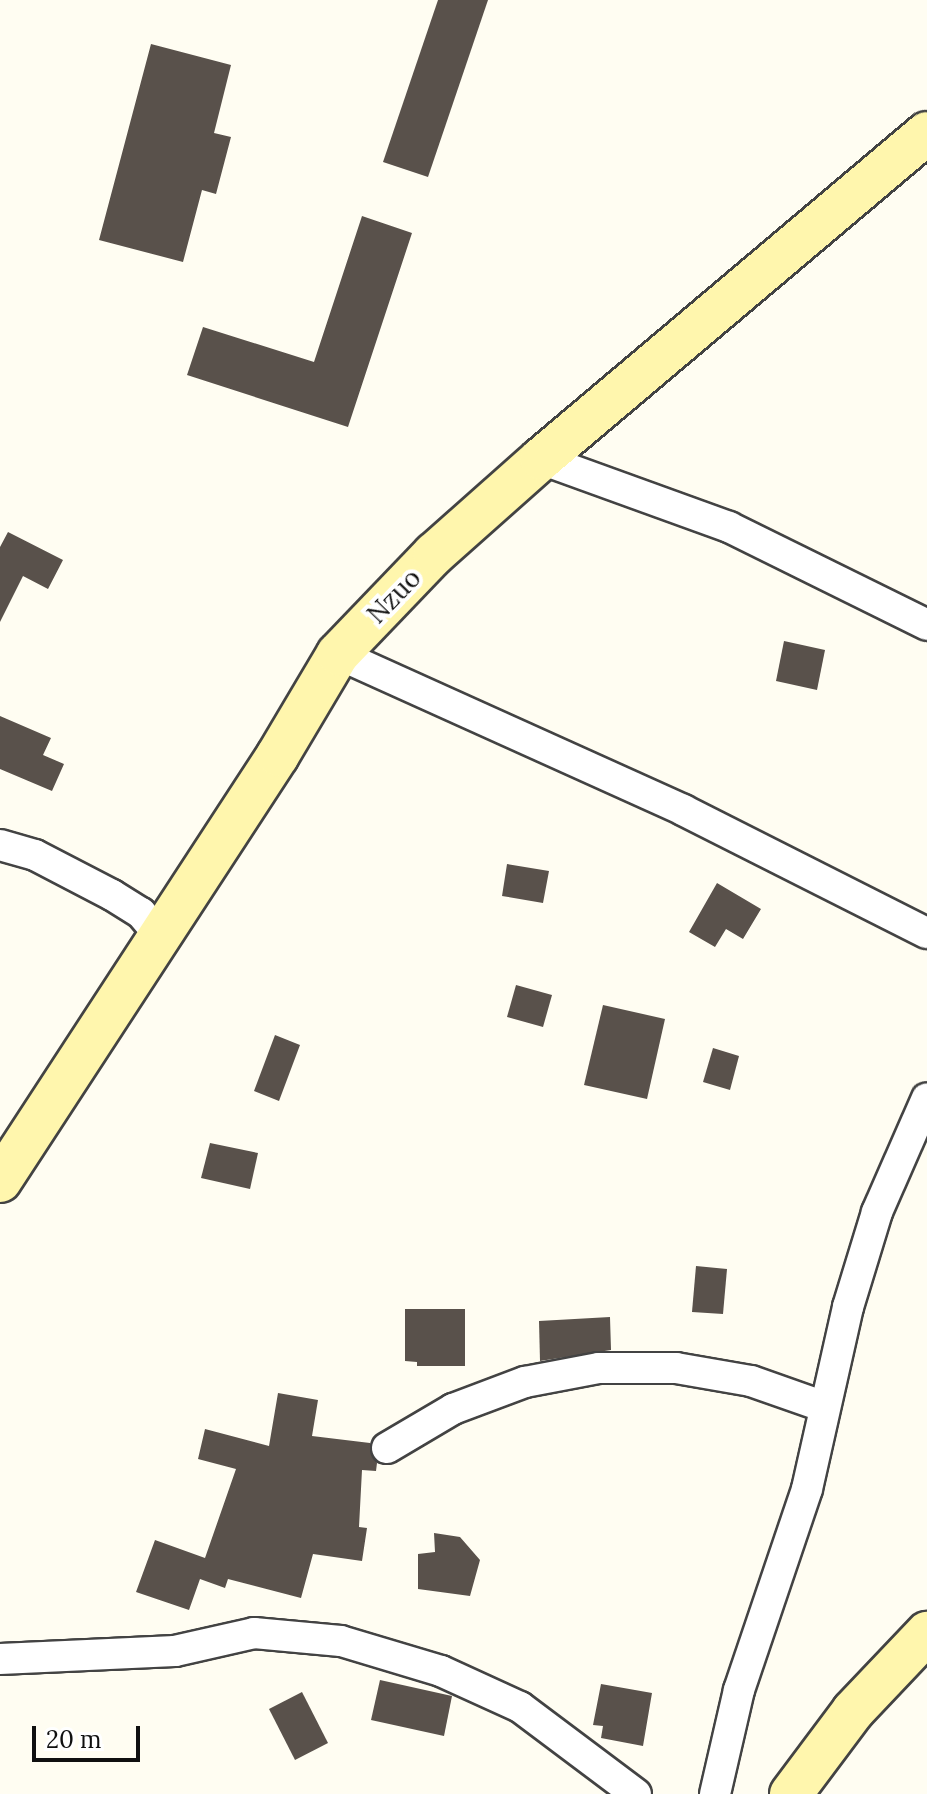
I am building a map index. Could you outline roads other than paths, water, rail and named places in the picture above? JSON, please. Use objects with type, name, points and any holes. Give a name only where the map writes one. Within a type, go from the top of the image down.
[{"type":"street","name":"Nzuo","points":[[0,1181],[160,936],[338,654],[434,554],[541,459],[927,133]]},
{"type":"street","points":[[541,459],[729,527],[927,625]]},
{"type":"street","points":[[338,654],[683,810],[927,933]]},
{"type":"street","points":[[0,845],[35,855],[112,895],[141,913],[160,936]]},
{"type":"street","points":[[715,1794],[739,1690],[807,1489],[822,1406],[877,1212],[927,1098]]},
{"type":"street","points":[[387,1448],[453,1409],[496,1393],[599,1368],[676,1368],[721,1375],[822,1406]]},
{"type":"street","points":[[0,1659],[175,1651],[254,1633],[341,1641],[441,1671],[520,1707],[636,1794]]},
{"type":"street","points":[[791,1794],[853,1711],[927,1633]]}]
